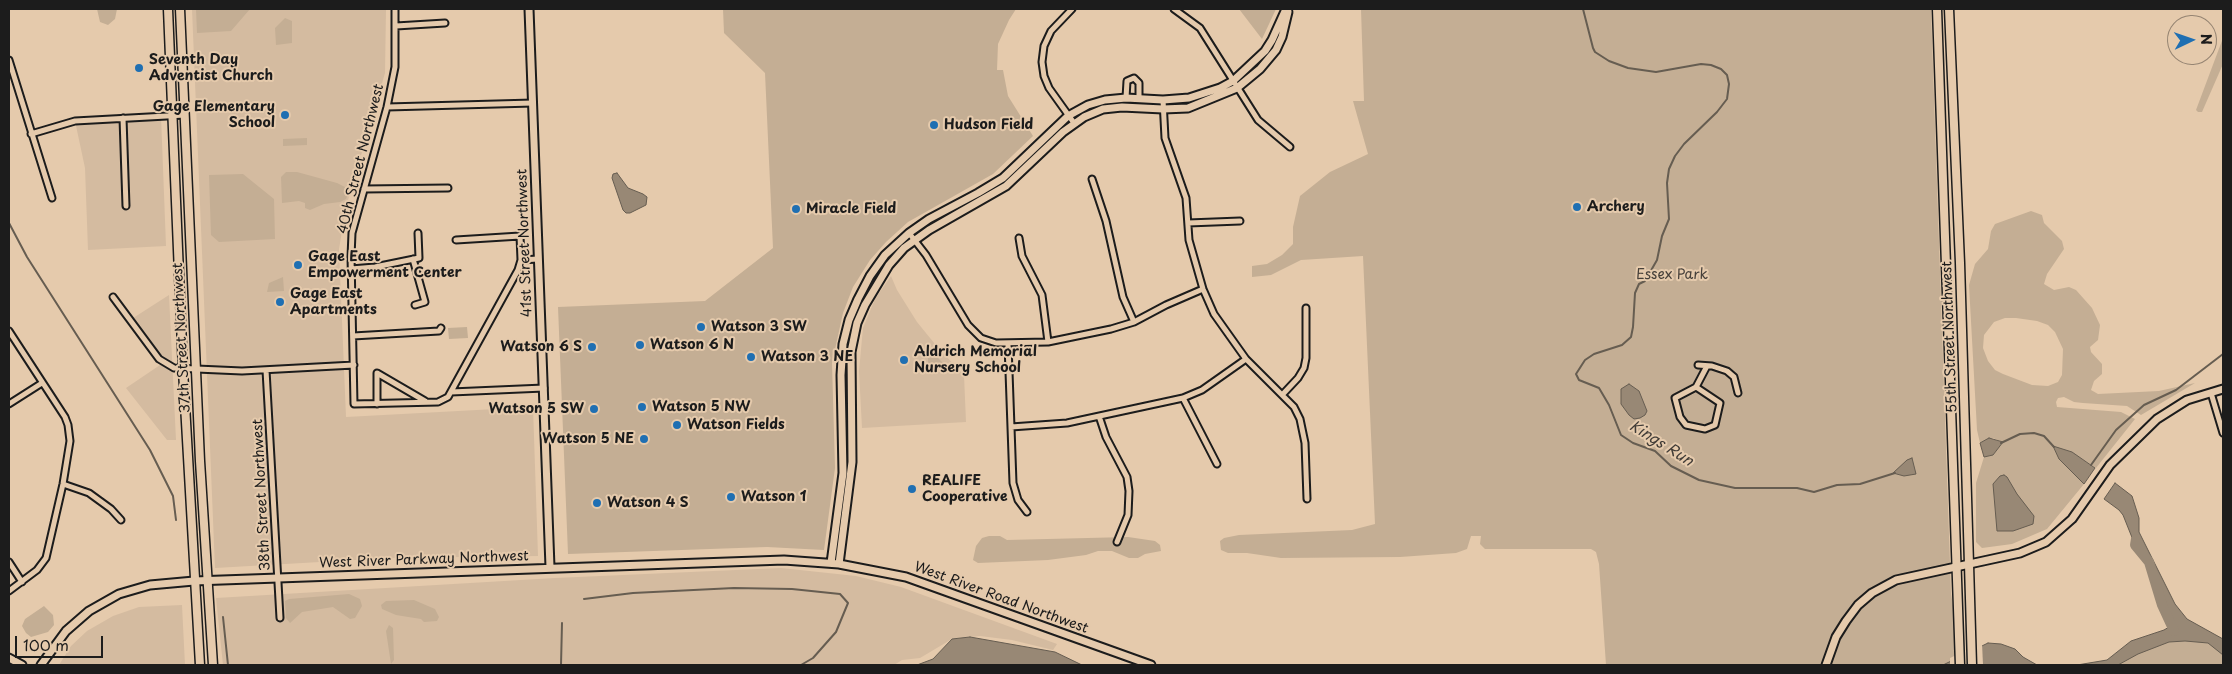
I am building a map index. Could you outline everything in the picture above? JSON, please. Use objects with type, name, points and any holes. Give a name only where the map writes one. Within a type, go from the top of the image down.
[{"type":"main road","name":"37th Street Northwest","points":[[168,9],[183,370],[200,665]]},
{"type":"main road","name":"37th Street Northwest","points":[[180,9],[206,581],[213,665]]},
{"type":"main road","name":"41st Street Northwest","points":[[530,9],[550,567]]},
{"type":"main road","points":[[835,563],[843,473],[841,375],[845,335],[854,308],[885,255],[909,233],[929,219],[978,194],[1003,178],[1068,116],[1097,102],[1126,98],[1163,100],[1199,95],[1233,81],[1265,51],[1288,9]]},
{"type":"main road","points":[[835,563],[851,481],[850,370],[853,339],[865,304],[880,276],[896,256],[914,240],[1006,186],[1074,123],[1103,109],[1122,107],[1188,108],[1237,88],[1260,69],[1276,50],[1282,36],[1288,9]]},
{"type":"main road","name":"55th Street Northwest","points":[[1938,9],[1960,665]]},
{"type":"main road","name":"55th Street Northwest","points":[[1949,9],[1972,665]]},
{"type":"main road","points":[[1826,665],[1836,637],[1846,621],[1858,605],[1872,593],[1896,580],[2030,550],[2054,536],[2072,519],[2110,465],[2157,419],[2187,400],[2223,389]]},
{"type":"main road","name":"West River Parkway Northwest","points":[[41,665],[56,642],[89,610],[109,598],[142,587],[206,581],[737,560],[835,563]]},
{"type":"main road","name":"West River Road Northwest","points":[[835,563],[882,571],[914,580],[1151,665]]},
{"type":"main road","points":[[9,658],[22,665]]},
{"type":"street","name":"40th Street Northwest","points":[[377,404],[354,404],[352,233],[387,107],[395,67],[395,9]]},
{"type":"street","points":[[1072,9],[1051,31],[1043,55],[1043,70],[1046,83],[1074,123]]},
{"type":"street","points":[[1174,9],[1200,28],[1258,120],[1290,147]]},
{"type":"street","points":[[396,26],[445,23]]},
{"type":"street","points":[[9,60],[52,198]]},
{"type":"street","points":[[1126,98],[1127,81],[1134,78],[1139,83],[1139,99]]},
{"type":"street","points":[[1163,100],[1165,138],[1186,198],[1192,254],[1203,289],[1214,314],[1246,359],[1294,407],[1304,430],[1307,499]]},
{"type":"street","points":[[387,107],[533,103]]},
{"type":"street","points":[[32,134],[75,121],[184,115]]},
{"type":"street","points":[[123,118],[126,206]]},
{"type":"street","points":[[1092,179],[1106,221],[1123,298],[1134,322]]},
{"type":"street","points":[[364,189],[448,188]]},
{"type":"street","points":[[1188,223],[1240,221]]},
{"type":"street","points":[[351,269],[366,269],[419,258],[418,233]]},
{"type":"street","points":[[909,233],[972,331],[985,340],[1008,344],[1048,342],[1134,322],[1166,305],[1203,289]]},
{"type":"street","points":[[427,402],[377,373],[377,404],[427,402],[444,400],[451,392],[522,260],[520,236],[456,240]]},
{"type":"street","points":[[1019,238],[1022,256],[1042,295],[1048,342]]},
{"type":"street","points":[[522,260],[538,259]]},
{"type":"street","points":[[413,260],[425,302],[415,305]]},
{"type":"street","points":[[113,297],[159,360],[169,366],[183,370],[266,370],[354,365]]},
{"type":"street","points":[[1283,394],[1298,378],[1306,358],[1306,308]]},
{"type":"street","points":[[353,336],[439,331],[441,328]]},
{"type":"street","points":[[9,331],[68,425],[70,441],[63,484],[46,558],[37,570],[9,590]]},
{"type":"street","points":[[1008,344],[1015,491],[1027,512]]},
{"type":"street","points":[[1011,427],[1068,423],[1183,398],[1202,390],[1246,359]]},
{"type":"street","points":[[1698,365],[1727,371],[1734,377],[1738,393]]},
{"type":"street","points":[[1696,387],[1720,403],[1715,425],[1705,429],[1686,425],[1680,417],[1675,398],[1696,387],[1707,366]]},
{"type":"street","name":"38th Street Northwest","points":[[266,370],[280,618]]},
{"type":"street","points":[[9,404],[42,383]]},
{"type":"street","points":[[451,392],[544,388]]},
{"type":"street","points":[[2211,393],[2223,433]]},
{"type":"street","points":[[1183,398],[1217,464]]},
{"type":"street","points":[[1099,416],[1106,437],[1127,477],[1129,491],[1128,515],[1117,542]]},
{"type":"street","points":[[63,484],[89,493],[121,520]]},
{"type":"street","points":[[9,562],[22,582]]},
{"type":"shaded area","points":[[192,9],[386,9],[385,73],[346,207],[339,249],[346,417],[533,407],[538,556],[390,558],[215,568]]},
{"type":"shaded area","points":[[161,116],[166,246],[88,250],[85,168],[75,121]]},
{"type":"shaded area","points":[[617,173],[628,188],[647,197],[646,205],[630,213],[626,213],[623,210],[612,178],[613,174]]},
{"type":"shaded area","name":"Aldrich Memorial Nursery School","points":[[891,276],[897,290],[917,322],[964,375],[966,422],[862,428],[859,371],[863,328],[875,299]]},
{"type":"shaded area","points":[[169,295],[176,440],[167,440],[126,388],[163,363],[130,320]]},
{"type":"shaded area","points":[[1629,384],[1639,391],[1647,411],[1640,418],[1634,419],[1621,404],[1621,389]]},
{"type":"shaded area","points":[[1989,438],[2003,442],[1993,455],[1984,457],[1980,443]]},
{"type":"shaded area","points":[[2053,446],[2072,452],[2095,468],[2084,484],[2059,459]]},
{"type":"shaded area","points":[[1912,458],[1916,474],[1904,476],[1893,473],[1907,460]]},
{"type":"shaded area","points":[[2004,475],[2034,516],[2033,524],[2013,531],[1997,531],[1993,484],[2000,476]]},
{"type":"shaded area","points":[[2115,483],[2132,496],[2139,518],[2139,532],[2175,604],[2187,619],[2223,639],[2223,655],[2208,643],[2169,642],[2138,654],[2118,665],[2077,665],[2107,660],[2131,641],[2164,630],[2169,627],[2170,623],[2149,562],[2135,545],[2123,515],[2104,499]]},
{"type":"shaded area","points":[[781,568],[856,576],[901,587],[1057,644],[1053,650],[1012,640],[980,636],[952,639],[920,658],[902,660],[894,665],[223,665],[216,598],[555,578]]},
{"type":"shaded area","points":[[182,605],[185,665],[59,665],[71,646],[87,631],[113,616],[139,607]]},
{"type":"shaded area","points":[[970,637],[1055,652],[1082,665],[917,665],[933,659],[952,639]]},
{"type":"shaded area","points":[[1988,643],[2001,644],[2015,649],[2023,657],[2037,665],[1943,665]]},
{"type":"green space","points":[[97,9],[117,9],[115,19],[108,25],[100,22]]},
{"type":"green space","points":[[196,9],[250,9],[231,31],[197,33]]},
{"type":"green space","points":[[723,9],[1016,9],[998,44],[997,70],[1003,70],[1008,96],[1033,136],[993,174],[908,222],[870,260],[853,287],[843,313],[832,363],[835,468],[824,550],[767,547],[568,554],[558,307],[705,301],[773,248],[765,73],[724,33]]},
{"type":"green space","points":[[1239,9],[1276,9],[1262,39]]},
{"type":"green space","name":"Essex Park","points":[[1361,9],[1931,9],[1951,593],[1962,665],[1606,665],[1599,564],[1596,552],[1591,549],[1485,549],[1480,544],[1481,536],[1471,536],[1467,549],[1456,553],[1400,557],[1281,558],[1247,553],[1228,553],[1221,550],[1220,541],[1224,538],[1239,535],[1352,530],[1375,524],[1363,256],[1301,260],[1271,275],[1252,277],[1252,266],[1267,264],[1282,255],[1293,244],[1293,227],[1300,196],[1330,172],[1368,154],[1353,101],[1364,101]]},
{"type":"green space","points":[[285,18],[292,21],[292,43],[276,45],[275,28]]},
{"type":"green space","points":[[2223,38],[2223,64],[2202,112],[2198,112],[2196,110],[2213,65],[2217,65],[2217,54]]},
{"type":"green space","points":[[307,138],[307,145],[283,146],[283,139]]},
{"type":"green space","points":[[286,172],[297,172],[337,183],[347,188],[349,192],[346,199],[340,202],[324,204],[310,210],[305,208],[305,203],[299,201],[282,203],[281,177]]},
{"type":"green space","points":[[243,174],[274,199],[275,239],[219,242],[211,235],[209,175]]},
{"type":"green space","points":[[2031,211],[2042,215],[2044,223],[2062,241],[2064,249],[2047,274],[2044,284],[2054,290],[2069,287],[2076,290],[2092,308],[2100,325],[2098,340],[2090,347],[2091,352],[2102,364],[2102,374],[2094,381],[2091,390],[2098,394],[2159,391],[2195,383],[2141,415],[2127,406],[2074,402],[2064,397],[2058,398],[2056,402],[2057,407],[2121,412],[2135,419],[2096,468],[2072,453],[2062,461],[2084,484],[2047,529],[2012,544],[1982,548],[1976,542],[1976,483],[1984,457],[1993,455],[2002,442],[1993,438],[1980,443],[1977,430],[1969,285],[1975,264],[1988,249],[1991,231],[1995,224]],"holes":[[[2005,318],[2037,321],[2048,325],[2055,332],[2063,349],[2062,375],[2058,382],[2048,386],[2032,385],[1995,370],[1988,361],[1983,348],[1984,335],[1994,322]]]},
{"type":"green space","points":[[283,277],[284,291],[267,292],[269,283]]},
{"type":"green space","points":[[467,327],[468,338],[449,339],[448,328]]},
{"type":"green space","points":[[928,357],[937,357],[950,370],[950,373],[928,373]]},
{"type":"green space","points":[[1000,536],[1007,540],[1128,537],[1155,541],[1160,545],[1161,551],[1145,554],[1138,558],[1129,558],[1112,551],[1098,551],[1086,555],[1048,560],[978,563],[973,560],[976,546],[982,538]]},
{"type":"green space","points":[[349,594],[360,599],[362,606],[355,618],[350,619],[333,607],[302,612],[290,623],[286,618],[285,601],[289,599]]},
{"type":"green space","points":[[414,600],[435,609],[439,617],[437,621],[424,622],[421,619],[396,615],[382,609],[381,605],[386,601]]},
{"type":"green space","points":[[44,606],[53,615],[54,625],[48,632],[31,637],[22,626],[25,619]]},
{"type":"green space","points":[[389,625],[393,628],[394,660],[391,664],[386,631]]},
{"type":"green space","points":[[2171,633],[2209,643],[2223,652],[2223,665],[2100,665],[2137,641]]},
{"type":"pier","points":[[1982,643],[1983,665],[1950,665],[1950,658]]},
{"type":"waterway","name":"Kings Run","points":[[1583,9],[1593,48],[1595,52],[1609,61],[1628,68],[1656,72],[1701,64],[1711,65],[1721,69],[1727,75],[1729,84],[1727,99],[1717,112],[1684,144],[1675,156],[1669,169],[1667,183],[1669,219],[1662,236],[1657,260],[1645,281],[1639,284],[1635,293],[1631,337],[1622,345],[1594,354],[1585,360],[1576,374],[1579,380],[1599,388],[1609,405],[1621,435],[1633,443],[1655,451],[1671,466],[1699,480],[1735,488],[1797,488],[1814,492],[1837,485],[1860,484],[1895,473]]},
{"type":"waterway","points":[[9,223],[27,257],[150,450],[173,496],[176,520]]},
{"type":"waterway","points":[[2091,465],[2116,430],[2144,405],[2176,390],[2223,354]]},
{"type":"waterway","name":"Kings Run","points":[[2001,443],[2020,434],[2034,433],[2044,436],[2054,447]]},
{"type":"waterway","points":[[2136,539],[2135,545],[2149,562],[2162,605],[2174,631]]},
{"type":"waterway","points":[[584,599],[633,593],[734,588],[792,589],[840,594],[848,603],[836,632],[813,658],[801,665]]},
{"type":"waterway","points":[[223,617],[228,665]]},
{"type":"waterway","points":[[561,665],[562,623]]},
{"type":"place","name":"Seventh Day Adventist Church","points":[[139,68]]},
{"type":"place","name":"Gage Elementary School","points":[[285,115]]},
{"type":"place","name":"Hudson Field","points":[[934,125]]},
{"type":"place","name":"Archery","points":[[1577,207]]},
{"type":"place","name":"Miracle Field","points":[[796,209]]},
{"type":"place","name":"Gage East Empowerment Center","points":[[298,265]]},
{"type":"place","name":"Gage East Apartments","points":[[280,302]]},
{"type":"place","name":"Watson 3 SW","points":[[701,327]]},
{"type":"place","name":"Watson 6 N","points":[[640,345]]},
{"type":"place","name":"Watson 6 S","points":[[592,347]]},
{"type":"place","name":"Watson 3 NE","points":[[751,357]]},
{"type":"place","name":"Aldrich Memorial Nursery School","points":[[904,360]]},
{"type":"place","name":"Watson 5 NW","points":[[642,407]]},
{"type":"place","name":"Watson 5 SW","points":[[594,409]]},
{"type":"place","name":"Watson Fields","points":[[677,425]]},
{"type":"place","name":"Watson 5 NE","points":[[644,439]]},
{"type":"place","name":"REALIFE Cooperative","points":[[912,489]]},
{"type":"place","name":"Watson 1","points":[[731,497]]},
{"type":"place","name":"Watson 4 S","points":[[597,503]]}]
